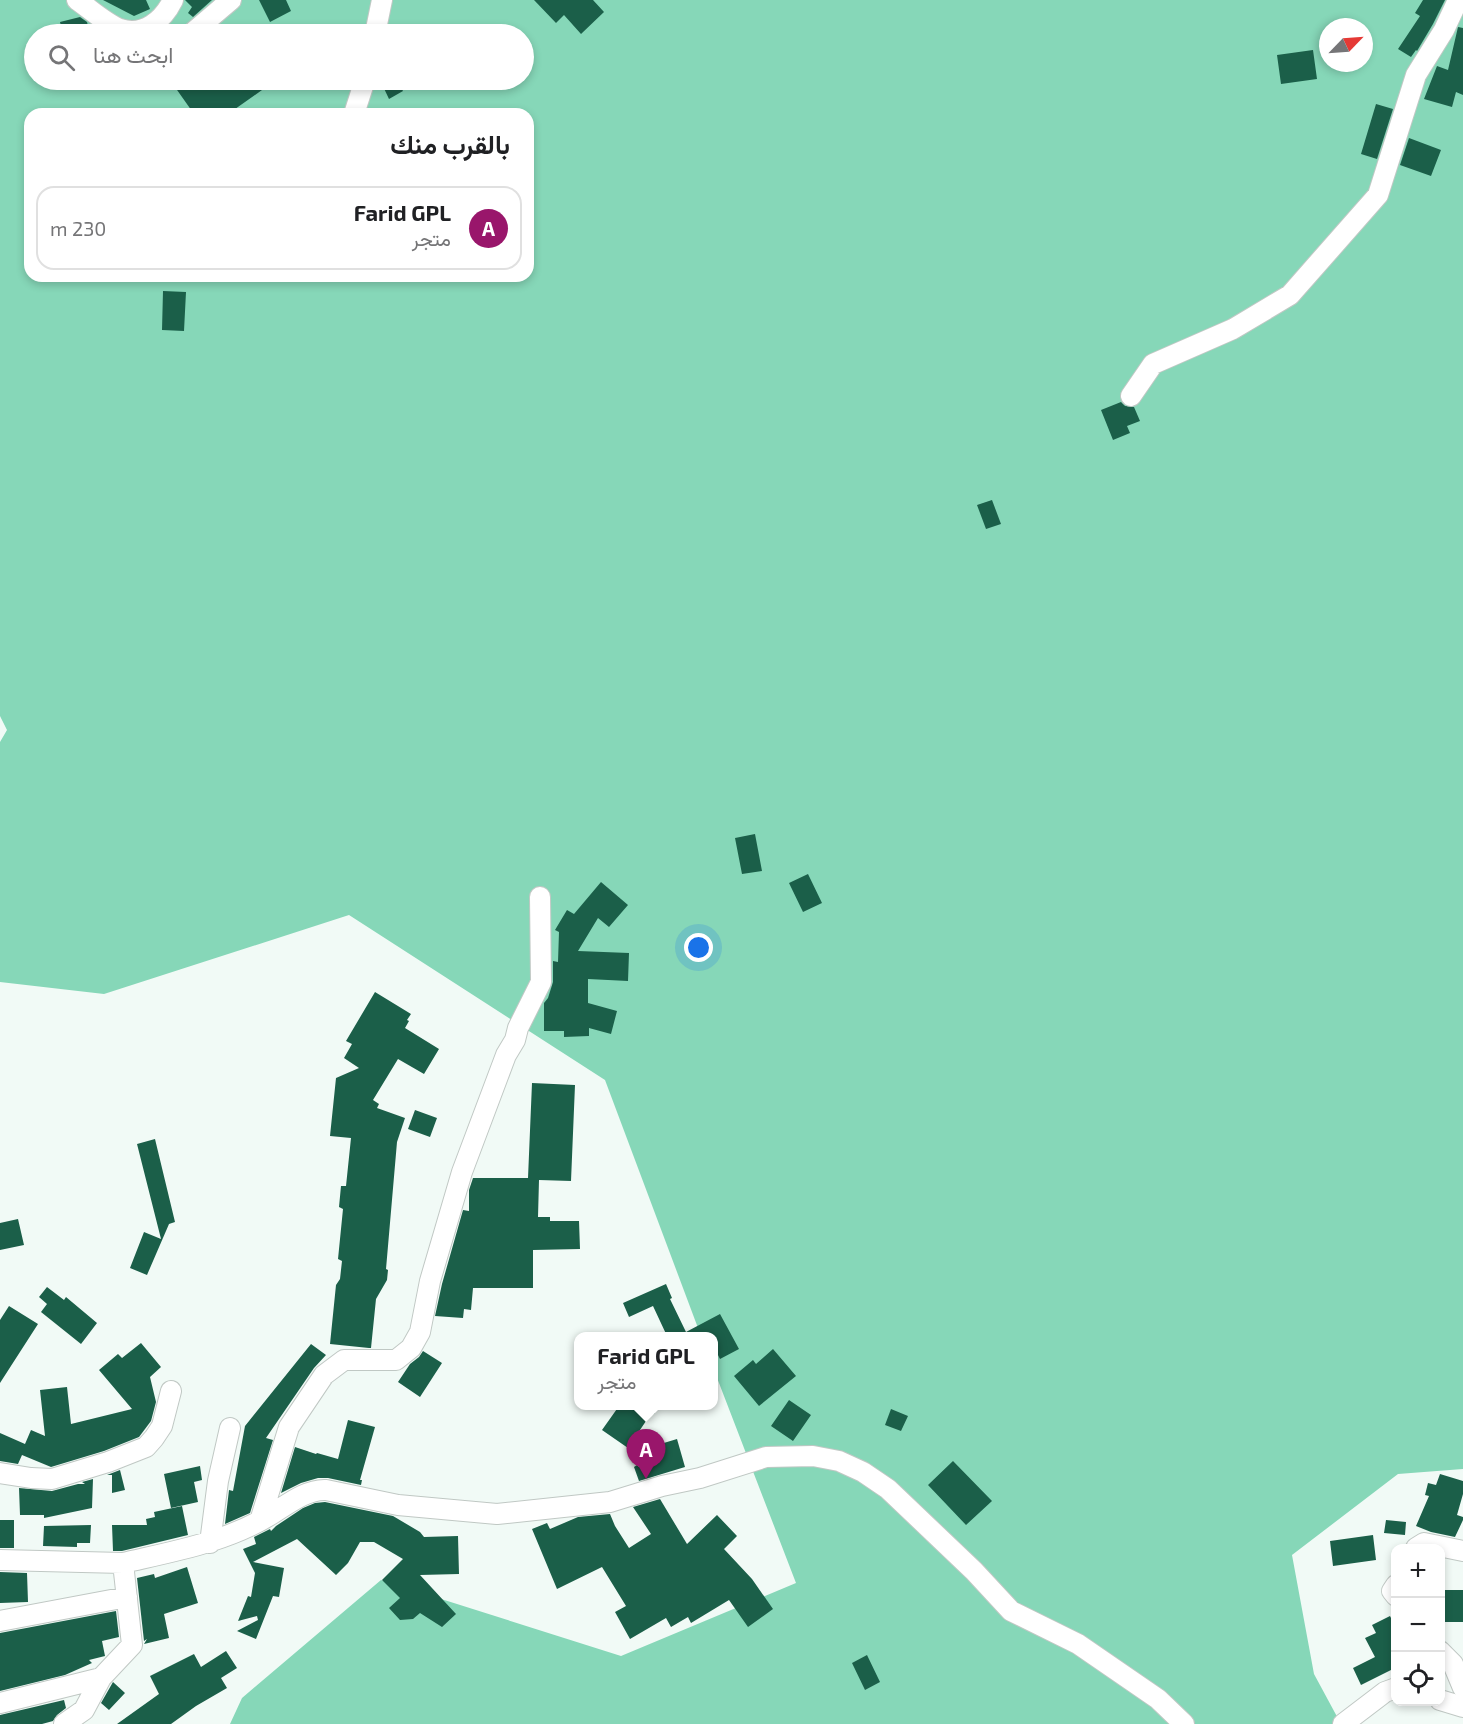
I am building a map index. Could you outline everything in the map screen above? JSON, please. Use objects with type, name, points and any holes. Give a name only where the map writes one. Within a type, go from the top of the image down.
[{"type":"street","points":[[77,0],[112,24]]},
{"type":"street","points":[[153,24],[163,15],[173,0]]},
{"type":"street","points":[[203,24],[231,0]]},
{"type":"street","points":[[377,24],[382,0]]},
{"type":"street","points":[[1131,396],[1153,364],[1233,329],[1290,295],[1378,195],[1416,75],[1444,30],[1458,0]]},
{"type":"street","points":[[356,108],[362,90]]},
{"type":"street","points":[[260,1521],[289,1427],[324,1375],[344,1360],[396,1360],[411,1348],[420,1332],[430,1281],[462,1172],[506,1055],[541,982],[540,897]]},
{"type":"street","points":[[0,1473],[51,1479],[108,1462],[146,1447],[162,1426],[171,1391]]},
{"type":"street","points":[[210,1543],[218,1481],[230,1428]]},
{"type":"street","points":[[0,1560],[123,1563],[210,1543],[260,1521],[316,1490],[398,1505],[497,1514],[610,1502],[662,1486],[700,1479],[766,1457],[813,1456],[839,1461],[863,1472],[888,1489],[974,1571],[1011,1611],[1078,1644],[1158,1699],[1184,1724]]},
{"type":"street","points":[[1445,1547],[1463,1551]]},
{"type":"street","points":[[64,1724],[84,1710],[101,1678],[132,1645],[123,1563]]},
{"type":"street","points":[[0,1621],[127,1597]]},
{"type":"street","points":[[1445,1657],[1453,1664],[1463,1688]]},
{"type":"street","points":[[0,1703],[101,1678]]},
{"type":"street","points":[[1343,1724],[1391,1690]]},
{"type":"street","points":[[1445,1702],[1463,1707]]},
{"type":"green space","points":[[0,0],[1463,0],[1463,1469],[1398,1474],[1292,1555],[1314,1674],[1341,1724],[230,1724],[242,1698],[381,1580],[621,1656],[796,1583],[718,1380],[718,1332],[700,1332],[605,1080],[349,915],[104,994],[0,982],[0,742],[7,730],[0,716]]},
{"type":"building","points":[[103,0],[146,0],[150,9],[134,16]]},
{"type":"building","points":[[185,0],[212,0],[193,17],[188,13],[192,7]]},
{"type":"building","points":[[259,0],[286,0],[291,11],[270,22]]},
{"type":"building","points":[[534,0],[593,0],[604,12],[581,34],[564,15],[556,23]]},
{"type":"building","points":[[1423,0],[1445,0],[1417,51],[1411,57],[1398,49],[1420,16],[1415,13]]},
{"type":"building","points":[[80,17],[88,24],[60,24],[60,22]]},
{"type":"building","points":[[1458,27],[1463,28],[1463,95],[1456,92],[1452,107],[1424,99],[1437,66],[1448,70]]},
{"type":"building","points":[[1313,50],[1317,79],[1281,84],[1277,55]]},
{"type":"building","points":[[177,90],[262,90],[236,108],[190,108]]},
{"type":"building","points":[[385,90],[402,90],[403,91],[389,99]]},
{"type":"building","points":[[1376,104],[1393,109],[1377,159],[1361,154]]},
{"type":"building","points":[[1409,138],[1441,150],[1431,176],[1400,165]]},
{"type":"building","points":[[163,291],[186,292],[184,331],[162,330]]},
{"type":"building","points":[[1121,402],[1125,406],[1134,407],[1140,421],[1127,426],[1130,433],[1113,440],[1101,410]]},
{"type":"building","points":[[992,500],[1001,524],[986,529],[977,505]]},
{"type":"building","points":[[755,834],[762,871],[742,874],[735,838]]},
{"type":"building","points":[[808,874],[822,903],[803,912],[789,883]]},
{"type":"building","points":[[601,882],[628,905],[609,927],[598,918],[578,951],[629,953],[628,981],[588,979],[588,1003],[617,1011],[611,1034],[589,1028],[589,1036],[564,1037],[564,1031],[544,1031],[544,1003],[553,982],[553,961],[558,962],[559,932],[555,930],[567,910],[574,914]]},
{"type":"building","points":[[375,992],[411,1014],[405,1028],[439,1049],[424,1074],[398,1059],[373,1100],[379,1104],[377,1108],[405,1118],[397,1142],[387,1280],[376,1299],[371,1348],[369,1348],[330,1344],[336,1285],[340,1279],[342,1261],[338,1259],[343,1209],[339,1207],[341,1186],[346,1186],[351,1138],[330,1136],[336,1078],[359,1068],[344,1058],[352,1044],[346,1041]]},
{"type":"building","points":[[532,1083],[575,1085],[571,1181],[539,1180],[538,1217],[550,1217],[550,1221],[579,1221],[580,1249],[533,1250],[533,1288],[473,1288],[471,1310],[464,1309],[463,1318],[435,1316],[463,1210],[469,1211],[469,1190],[473,1178],[528,1178]]},
{"type":"building","points":[[415,1110],[437,1118],[430,1137],[408,1129]]},
{"type":"building","points":[[155,1139],[175,1222],[169,1224],[147,1275],[130,1268],[144,1232],[161,1239],[137,1144]]},
{"type":"building","points":[[18,1219],[24,1245],[0,1250],[0,1223]]},
{"type":"building","points":[[666,1284],[672,1298],[670,1299],[686,1332],[665,1332],[653,1306],[629,1317],[623,1303]]},
{"type":"building","points":[[47,1287],[64,1300],[66,1297],[97,1323],[81,1344],[41,1312],[47,1304],[39,1297]]},
{"type":"building","points":[[9,1306],[38,1324],[0,1383],[0,1320]]},
{"type":"building","points":[[720,1314],[739,1349],[720,1359],[718,1332],[686,1332]]},
{"type":"building","points":[[141,1343],[161,1367],[150,1377],[156,1402],[151,1421],[139,1437],[104,1451],[51,1467],[22,1455],[18,1464],[0,1461],[0,1433],[25,1444],[31,1430],[45,1436],[40,1390],[67,1387],[71,1424],[132,1409],[99,1370],[118,1354],[122,1358]]},
{"type":"building","points":[[311,1344],[326,1355],[314,1368],[266,1438],[273,1440],[250,1513],[225,1524],[229,1490],[233,1491],[245,1426]]},
{"type":"building","points":[[773,1349],[796,1376],[759,1406],[734,1376],[753,1360],[756,1364]]},
{"type":"building","points":[[423,1351],[442,1363],[420,1397],[398,1382],[410,1364]]},
{"type":"building","points":[[789,1400],[811,1415],[793,1441],[771,1426]]},
{"type":"building","points":[[891,1409],[908,1416],[901,1431],[885,1425]]},
{"type":"building","points":[[616,1410],[652,1410],[655,1413],[648,1418],[628,1448],[602,1430]]},
{"type":"building","points":[[348,1420],[375,1427],[360,1480],[362,1480],[361,1485],[318,1478],[281,1493],[295,1447],[338,1459]]},
{"type":"building","points":[[677,1439],[685,1467],[639,1481],[634,1467],[651,1464],[634,1452]]},
{"type":"building","points":[[953,1461],[992,1501],[966,1525],[928,1485]]},
{"type":"building","points":[[200,1466],[202,1480],[194,1482],[198,1502],[171,1508],[164,1474]]},
{"type":"building","points":[[120,1470],[125,1490],[112,1493],[112,1475],[107,1475]]},
{"type":"building","points":[[1440,1474],[1463,1481],[1463,1494],[1457,1515],[1463,1517],[1463,1520],[1455,1537],[1416,1526],[1429,1496],[1425,1495],[1428,1483],[1436,1485]]},
{"type":"building","points":[[93,1479],[92,1508],[44,1518],[44,1515],[20,1515],[19,1488],[52,1491],[85,1484],[82,1482]]},
{"type":"building","points":[[660,1499],[687,1544],[717,1515],[737,1536],[724,1549],[752,1579],[773,1609],[748,1627],[729,1600],[691,1623],[688,1617],[671,1627],[666,1618],[630,1639],[615,1612],[626,1606],[602,1567],[557,1589],[532,1529],[547,1523],[550,1529],[578,1517],[610,1514],[629,1548],[651,1534],[633,1507]]},
{"type":"building","points":[[325,1502],[393,1516],[420,1532],[424,1537],[458,1536],[459,1574],[420,1575],[456,1614],[442,1627],[420,1613],[413,1619],[400,1620],[389,1608],[400,1598],[382,1580],[403,1559],[374,1542],[360,1542],[348,1563],[336,1575],[297,1539],[253,1562],[284,1568],[279,1597],[273,1596],[256,1639],[237,1631],[258,1620],[257,1616],[238,1621],[248,1596],[251,1597],[255,1573],[243,1549],[256,1544],[254,1537],[270,1529],[271,1531],[303,1508]]},
{"type":"building","points":[[182,1506],[188,1535],[122,1551],[113,1551],[112,1525],[147,1525],[146,1519],[155,1517],[154,1512]]},
{"type":"building","points":[[0,1520],[14,1520],[14,1548],[0,1548]]},
{"type":"building","points":[[1386,1520],[1406,1522],[1405,1535],[1384,1533]]},
{"type":"building","points":[[91,1525],[90,1543],[77,1543],[77,1547],[43,1546],[44,1526]]},
{"type":"building","points":[[1373,1535],[1376,1560],[1333,1566],[1330,1541]]},
{"type":"building","points":[[187,1567],[198,1603],[164,1614],[169,1638],[144,1644],[147,1639],[144,1641],[137,1578],[154,1574],[155,1578]]},
{"type":"building","points":[[0,1572],[27,1573],[28,1602],[0,1603]]},
{"type":"building","points":[[1445,1590],[1463,1590],[1463,1622],[1445,1622]]},
{"type":"building","points":[[116,1611],[119,1637],[102,1641],[105,1656],[89,1660],[92,1663],[65,1675],[0,1691],[0,1633]]},
{"type":"building","points":[[1390,1616],[1391,1618],[1391,1670],[1361,1685],[1353,1668],[1375,1657],[1365,1638],[1376,1633],[1372,1625]]},
{"type":"building","points":[[226,1651],[237,1668],[221,1678],[227,1688],[171,1724],[117,1724],[159,1694],[150,1676],[194,1654],[201,1667]]},
{"type":"building","points":[[867,1655],[880,1682],[865,1690],[852,1663]]},
{"type":"building","points":[[113,1682],[125,1693],[109,1710],[101,1703]]},
{"type":"building","points":[[64,1700],[66,1708],[53,1721],[42,1724],[0,1724],[0,1715]]},
{"type":"place","name":"Farid GPL","points":[[646,1479]]}]
